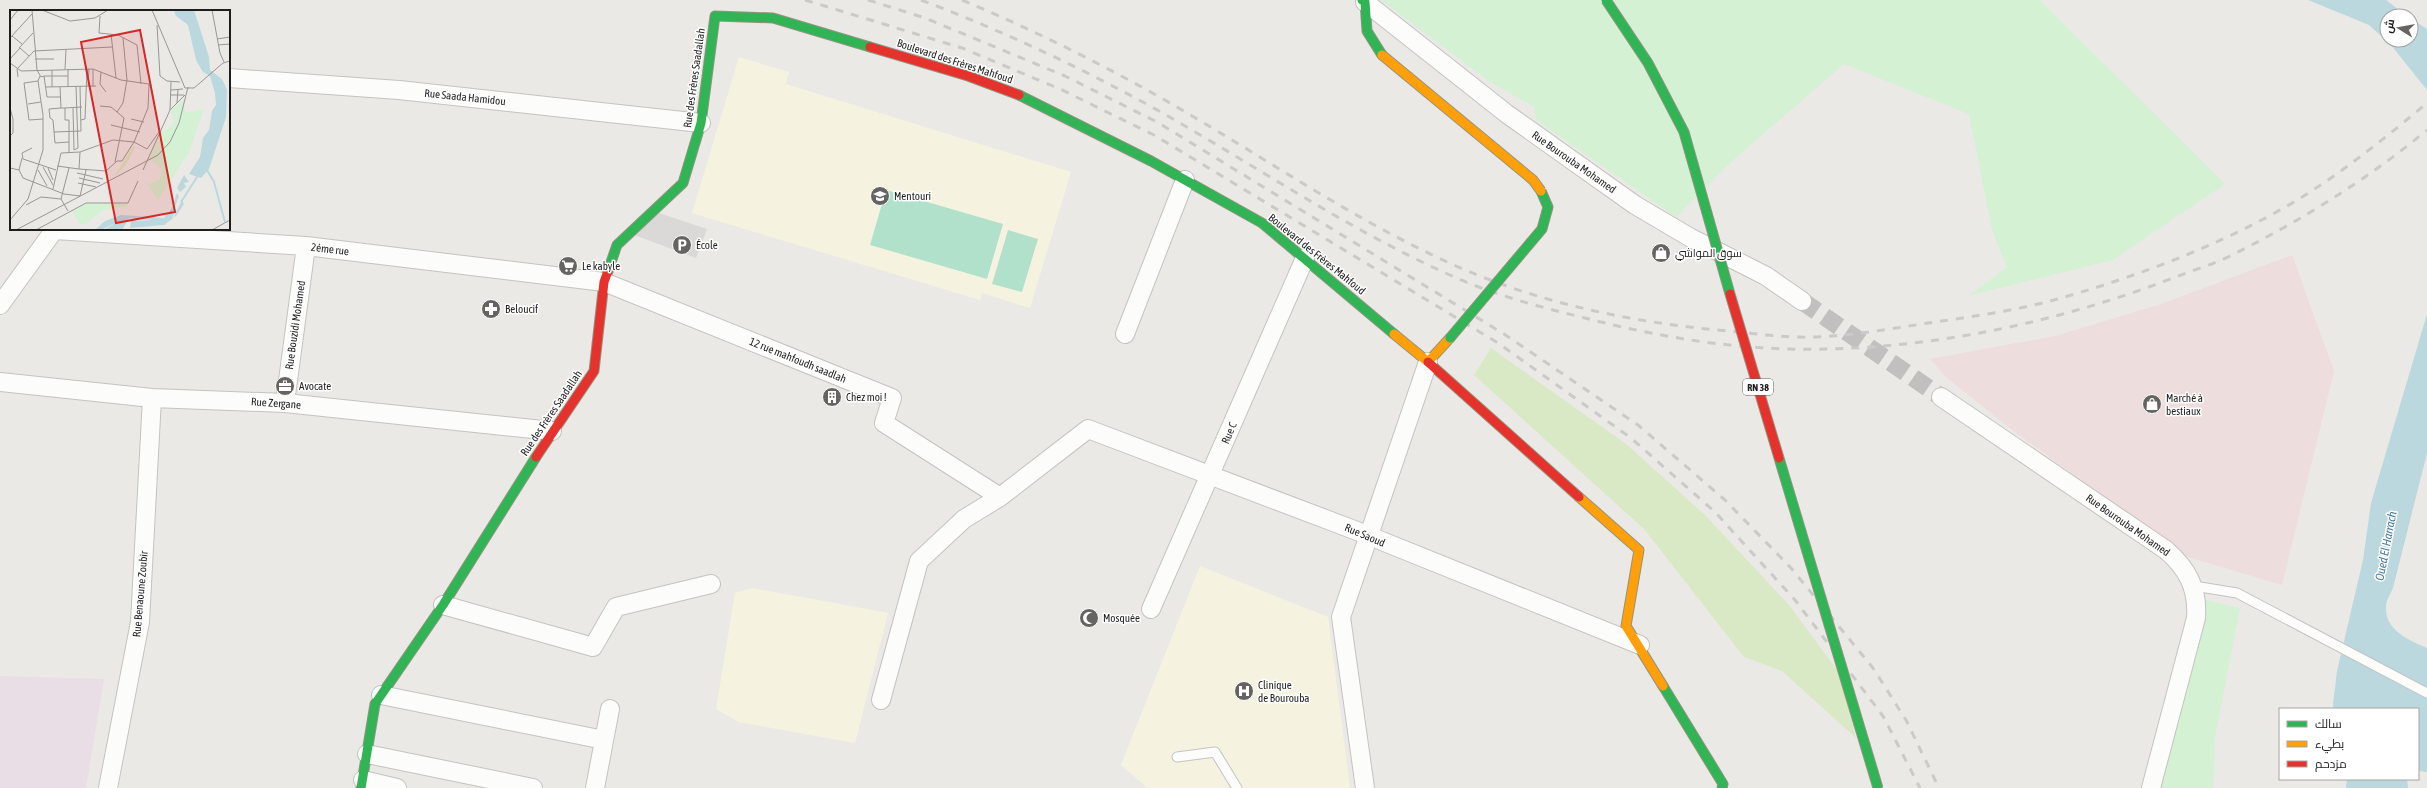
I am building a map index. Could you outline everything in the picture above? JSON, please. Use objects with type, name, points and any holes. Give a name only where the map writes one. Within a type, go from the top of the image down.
[{"type":"street","name":"RN 38","points":[[1606,0],[1618,15],[1685,133],[1703,204],[1878,788]]},
{"type":"street","points":[[1363,1],[1366,34],[1382,55],[1533,180],[1545,193],[1547,204],[1547,222],[1536,237],[1428,362],[1367,536],[1341,617],[1366,788]]},
{"type":"street","name":"Rue Bourouba Mohamed","points":[[1363,1],[1507,114],[1635,205],[1691,238],[1766,276],[1802,301]]},
{"type":"street","name":"Rue des Frères Saadallah","points":[[362,784],[375,704],[443,605],[552,431],[594,371],[604,282],[617,244],[683,183],[701,123],[715,16]]},
{"type":"street","name":"Boulevard des Frères Mahfoud","points":[[715,16],[773,18],[968,76],[1018,95],[1185,180],[1262,224],[1305,258],[1428,362],[1639,550],[1626,626],[1640,645]]},
{"type":"street","name":"Rue Saada Hamidou","points":[[230,78],[399,90],[701,123]]},
{"type":"street","points":[[1125,334],[1185,180]]},
{"type":"street","points":[[0,305],[54,230]]},
{"type":"street","name":"2éme rue","points":[[70,230],[306,246],[604,282]]},
{"type":"street","name":"Rue Bouzidi Mohamed","points":[[285,403],[306,246]]},
{"type":"street","name":"Rue C","points":[[1151,609],[1211,476],[1305,258]]},
{"type":"street","name":"12 rue mahfoudh saadlah","points":[[604,282],[892,398],[884,423],[1000,496]]},
{"type":"street","name":"Rue Zergane","points":[[0,382],[152,398],[285,403],[552,431]]},
{"type":"street","name":"Rue Bourouba Mohamed","points":[[1941,397],[2166,550],[2182,566],[2194,586],[2197,602],[2196,618],[2150,788]]},
{"type":"street","name":"Rue Benaoune Zoubir","points":[[108,788],[140,622],[152,398]]},
{"type":"street","name":"Rue Saoud","points":[[1000,496],[1088,428],[1367,536],[1640,645]]},
{"type":"street","points":[[881,700],[919,561],[964,519],[1000,496]]},
{"type":"street","points":[[443,605],[593,647],[616,607],[711,584]]},
{"type":"street","points":[[1640,645],[1723,784],[1722,788]]},
{"type":"street","points":[[381,695],[604,740]]},
{"type":"street","points":[[596,788],[610,709]]},
{"type":"street","points":[[367,754],[533,788]]},
{"type":"street","points":[[362,784],[396,788]]},
{"type":"lane","points":[[2194,586],[2232,591],[2243,596],[2427,693]]},
{"type":"lane","points":[[1177,757],[1216,752],[1237,788]]},
{"type":"shaded area","name":"Mentouri","points":[[739,57],[789,72],[786,84],[1071,172],[1030,308],[982,293],[980,300],[692,213]]},
{"type":"shaded area","name":"École","points":[[653,211],[707,229],[696,258],[629,233]]},
{"type":"shaded area","name":"Marché à bestiaux","points":[[2292,255],[2334,371],[2282,585],[2185,556],[2011,429],[1947,378],[1930,359],[2055,336],[2158,305]]},
{"type":"shaded area","name":"Clinique de Bourouba","points":[[1200,566],[1328,617],[1350,788],[1148,788],[1121,765]]},
{"type":"shaded area","points":[[752,588],[888,613],[855,743],[739,722],[716,709],[735,593]]},
{"type":"shaded area","points":[[0,676],[104,679],[86,788],[0,788]]},
{"type":"green space","points":[[1381,0],[2040,0],[2225,184],[2113,260],[1968,296],[2007,267],[1992,230],[1969,114],[1844,64],[1730,163],[1676,217],[1536,120],[1534,107],[1490,82]]},
{"type":"green space","points":[[886,190],[1003,224],[987,279],[870,245]]},
{"type":"green space","points":[[1008,230],[1038,239],[1022,292],[992,284]]},
{"type":"green space","points":[[1491,348],[1626,444],[1705,515],[1789,605],[1840,674],[1856,738],[1782,671],[1744,657],[1644,529],[1474,375]]},
{"type":"green space","points":[[2206,600],[2240,608],[2215,737],[2213,788],[2159,788]]},
{"type":"water","points":[[2308,0],[2386,0],[2396,8],[2379,8],[2379,34],[2369,25]]},
{"type":"water","points":[[2419,24],[2427,29],[2427,90],[2393,48],[2419,48]]},
{"type":"water","name":"Oued El Harrach","points":[[2427,314],[2427,453],[2393,588],[2386,604],[2386,614],[2393,628],[2399,633],[2427,648],[2427,772],[2419,771],[2419,708],[2333,708],[2337,671],[2363,560],[2371,503]]},
{"type":"water","points":[[2347,780],[2407,780],[2408,788],[2346,788]]},
{"type":"tunnel","points":[[1802,301],[1941,397]]},
{"type":"railway","points":[[805,0],[962,48],[1060,89],[1154,135],[1498,343],[1631,438],[1715,512],[1795,600],[1883,716],[1920,788]]},
{"type":"railway","points":[[868,0],[925,18],[1065,76],[1157,122],[1504,334],[1638,425],[1725,500],[1791,568],[1873,668],[1906,720],[1939,788]]},
{"type":"railway","points":[[921,0],[1012,37],[1101,80],[1159,111],[1376,239],[1468,283],[1517,300],[1635,330],[1736,346],[1787,349],[1836,349],[1885,346],[1935,340],[2032,322],[2127,295],[2219,261],[2285,227],[2358,182],[2427,130]]},
{"type":"railway","points":[[962,0],[1039,34],[1114,72],[1200,120],[1344,208],[1418,248],[1456,266],[1522,291],[1589,310],[1658,323],[1783,336],[1816,337],[1886,330],[2023,307],[2081,292],[2165,264],[2246,228],[2312,191],[2390,134],[2427,103]]},
{"type":"traffic: fast","points":[[1362,0],[1365,2],[1367,31],[1382,55]]},
{"type":"traffic: fast","points":[[1606,0],[1648,63],[1684,132],[1730,294]]},
{"type":"traffic: fast","points":[[608,271],[617,245],[683,183],[701,123],[715,16],[773,18],[870,47]]},
{"type":"traffic: fast","points":[[1019,95],[1151,161],[1262,223],[1394,334]]},
{"type":"traffic: fast","points":[[1450,338],[1542,229],[1548,207],[1541,191]]},
{"type":"traffic: fast","points":[[361,788],[375,704],[443,605],[536,457]]},
{"type":"traffic: fast","points":[[1779,458],[1878,788]]},
{"type":"traffic: fast","points":[[1663,686],[1723,784],[1722,788]]},
{"type":"traffic: slow","points":[[1382,55],[1533,180],[1541,191]]},
{"type":"traffic: slow","points":[[1394,334],[1428,362],[1450,338]]},
{"type":"traffic: slow","points":[[1579,497],[1639,550],[1626,626],[1663,686]]},
{"type":"traffic: jam","points":[[870,47],[968,76],[1019,95]]},
{"type":"traffic: jam","points":[[536,457],[594,371],[604,282],[608,271]]},
{"type":"traffic: jam","points":[[1730,294],[1779,458]]},
{"type":"traffic: jam","points":[[1428,362],[1579,497]]},
{"type":"place","name":"Mentouri","points":[[880,196]]},
{"type":"place","name":"École","points":[[682,245]]},
{"type":"place","name":"سوق المواشي","points":[[1661,253]]},
{"type":"place","name":"Le kabyle","points":[[568,266]]},
{"type":"place","name":"Beloucif","points":[[491,309]]},
{"type":"place","name":"Avocate","points":[[285,386]]},
{"type":"place","name":"Chez moi !","points":[[832,397]]},
{"type":"place","name":"Marché à bestiaux","points":[[2152,404]]},
{"type":"place","name":"Mosquée","points":[[1089,618]]},
{"type":"place","name":"Clinique de Bourouba","points":[[1244,691]]}]
